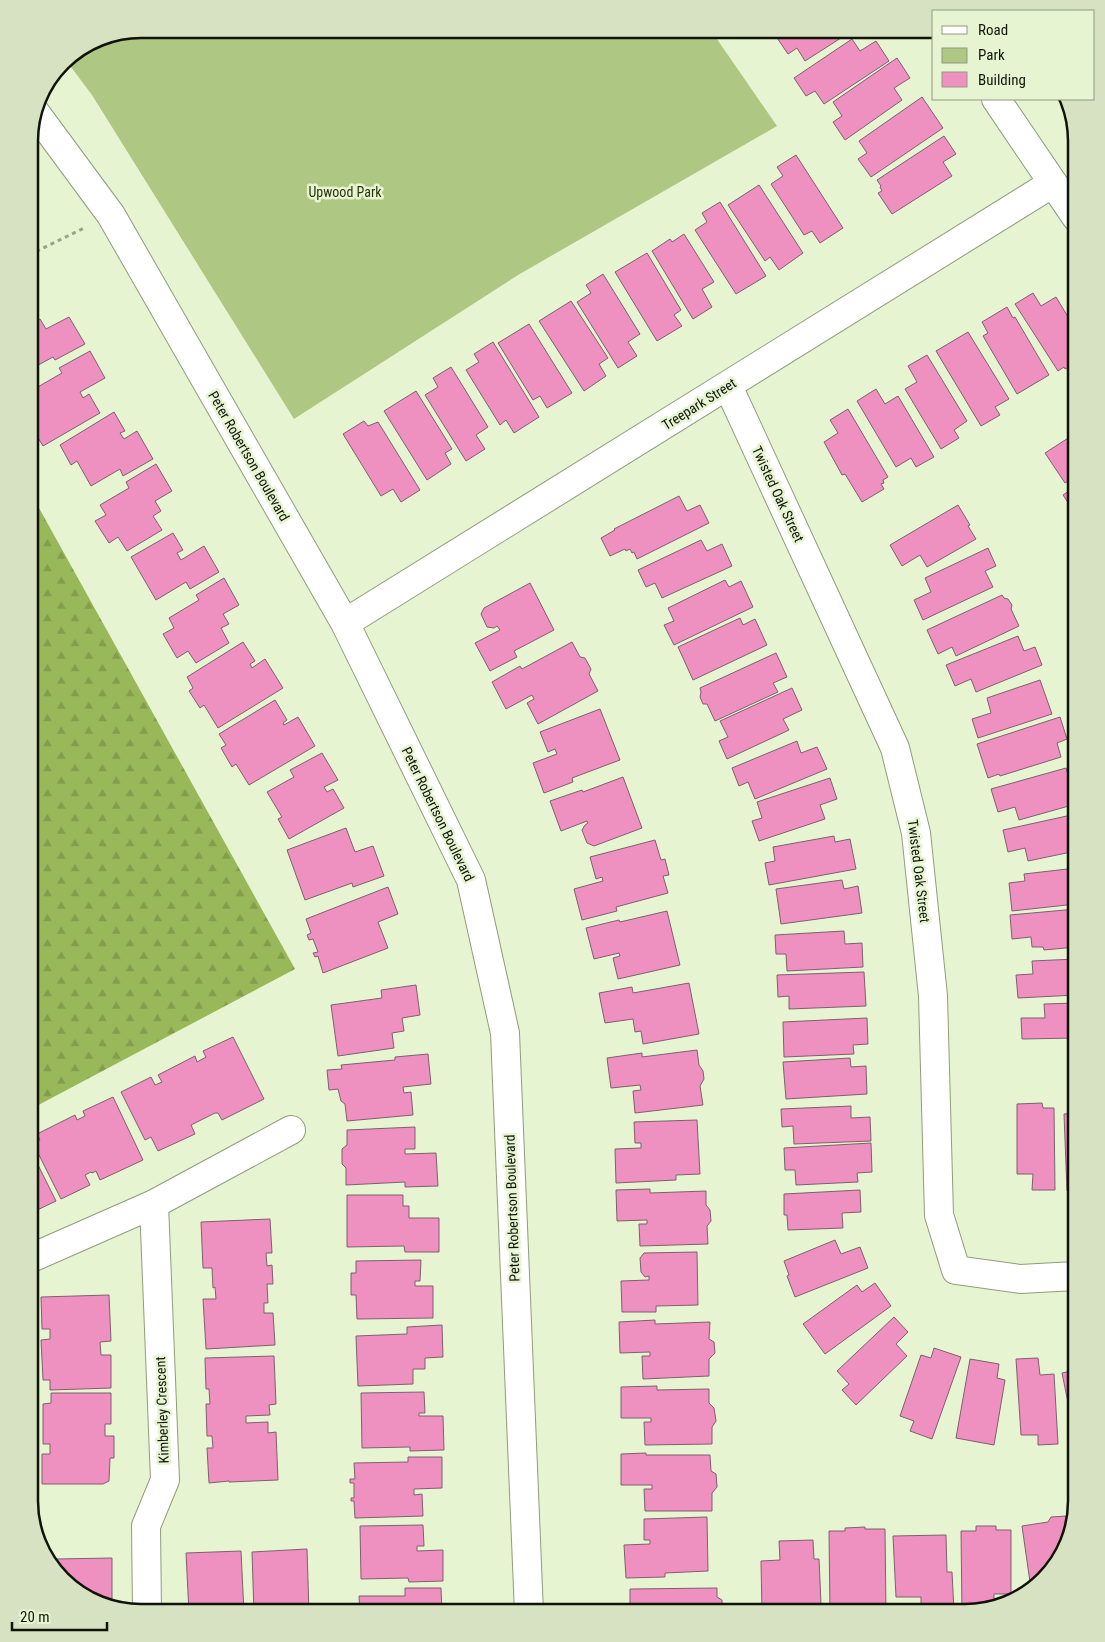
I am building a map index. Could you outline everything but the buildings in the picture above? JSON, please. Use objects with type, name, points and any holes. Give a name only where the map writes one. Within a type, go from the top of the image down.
[{"type":"street","points":[[997,100],[1068,205]]},
{"type":"street","name":"Peter Robertson Boulevard","points":[[40,119],[111,215],[345,623],[471,880],[505,1033],[529,1604]]},
{"type":"street","name":"Treepark Street","points":[[345,623],[1053,182]]},
{"type":"street","name":"Twisted Oak Street","points":[[728,386],[895,748],[900,767],[916,833],[933,996],[939,1215],[956,1270],[1020,1279],[1068,1276]]},
{"type":"street","points":[[38,1255],[154,1204],[291,1130]]},
{"type":"street","name":"Kimberley Crescent","points":[[147,1604],[146,1526],[165,1480],[154,1204]]},
{"type":"path","points":[[38,251],[111,215]]},
{"type":"green space","name":"Upwood Park","points":[[716,38],[777,126],[518,275],[294,419],[92,95],[70,66],[89,51],[120,39]]},
{"type":"green space","points":[[38,506],[295,969],[38,1105]]}]
